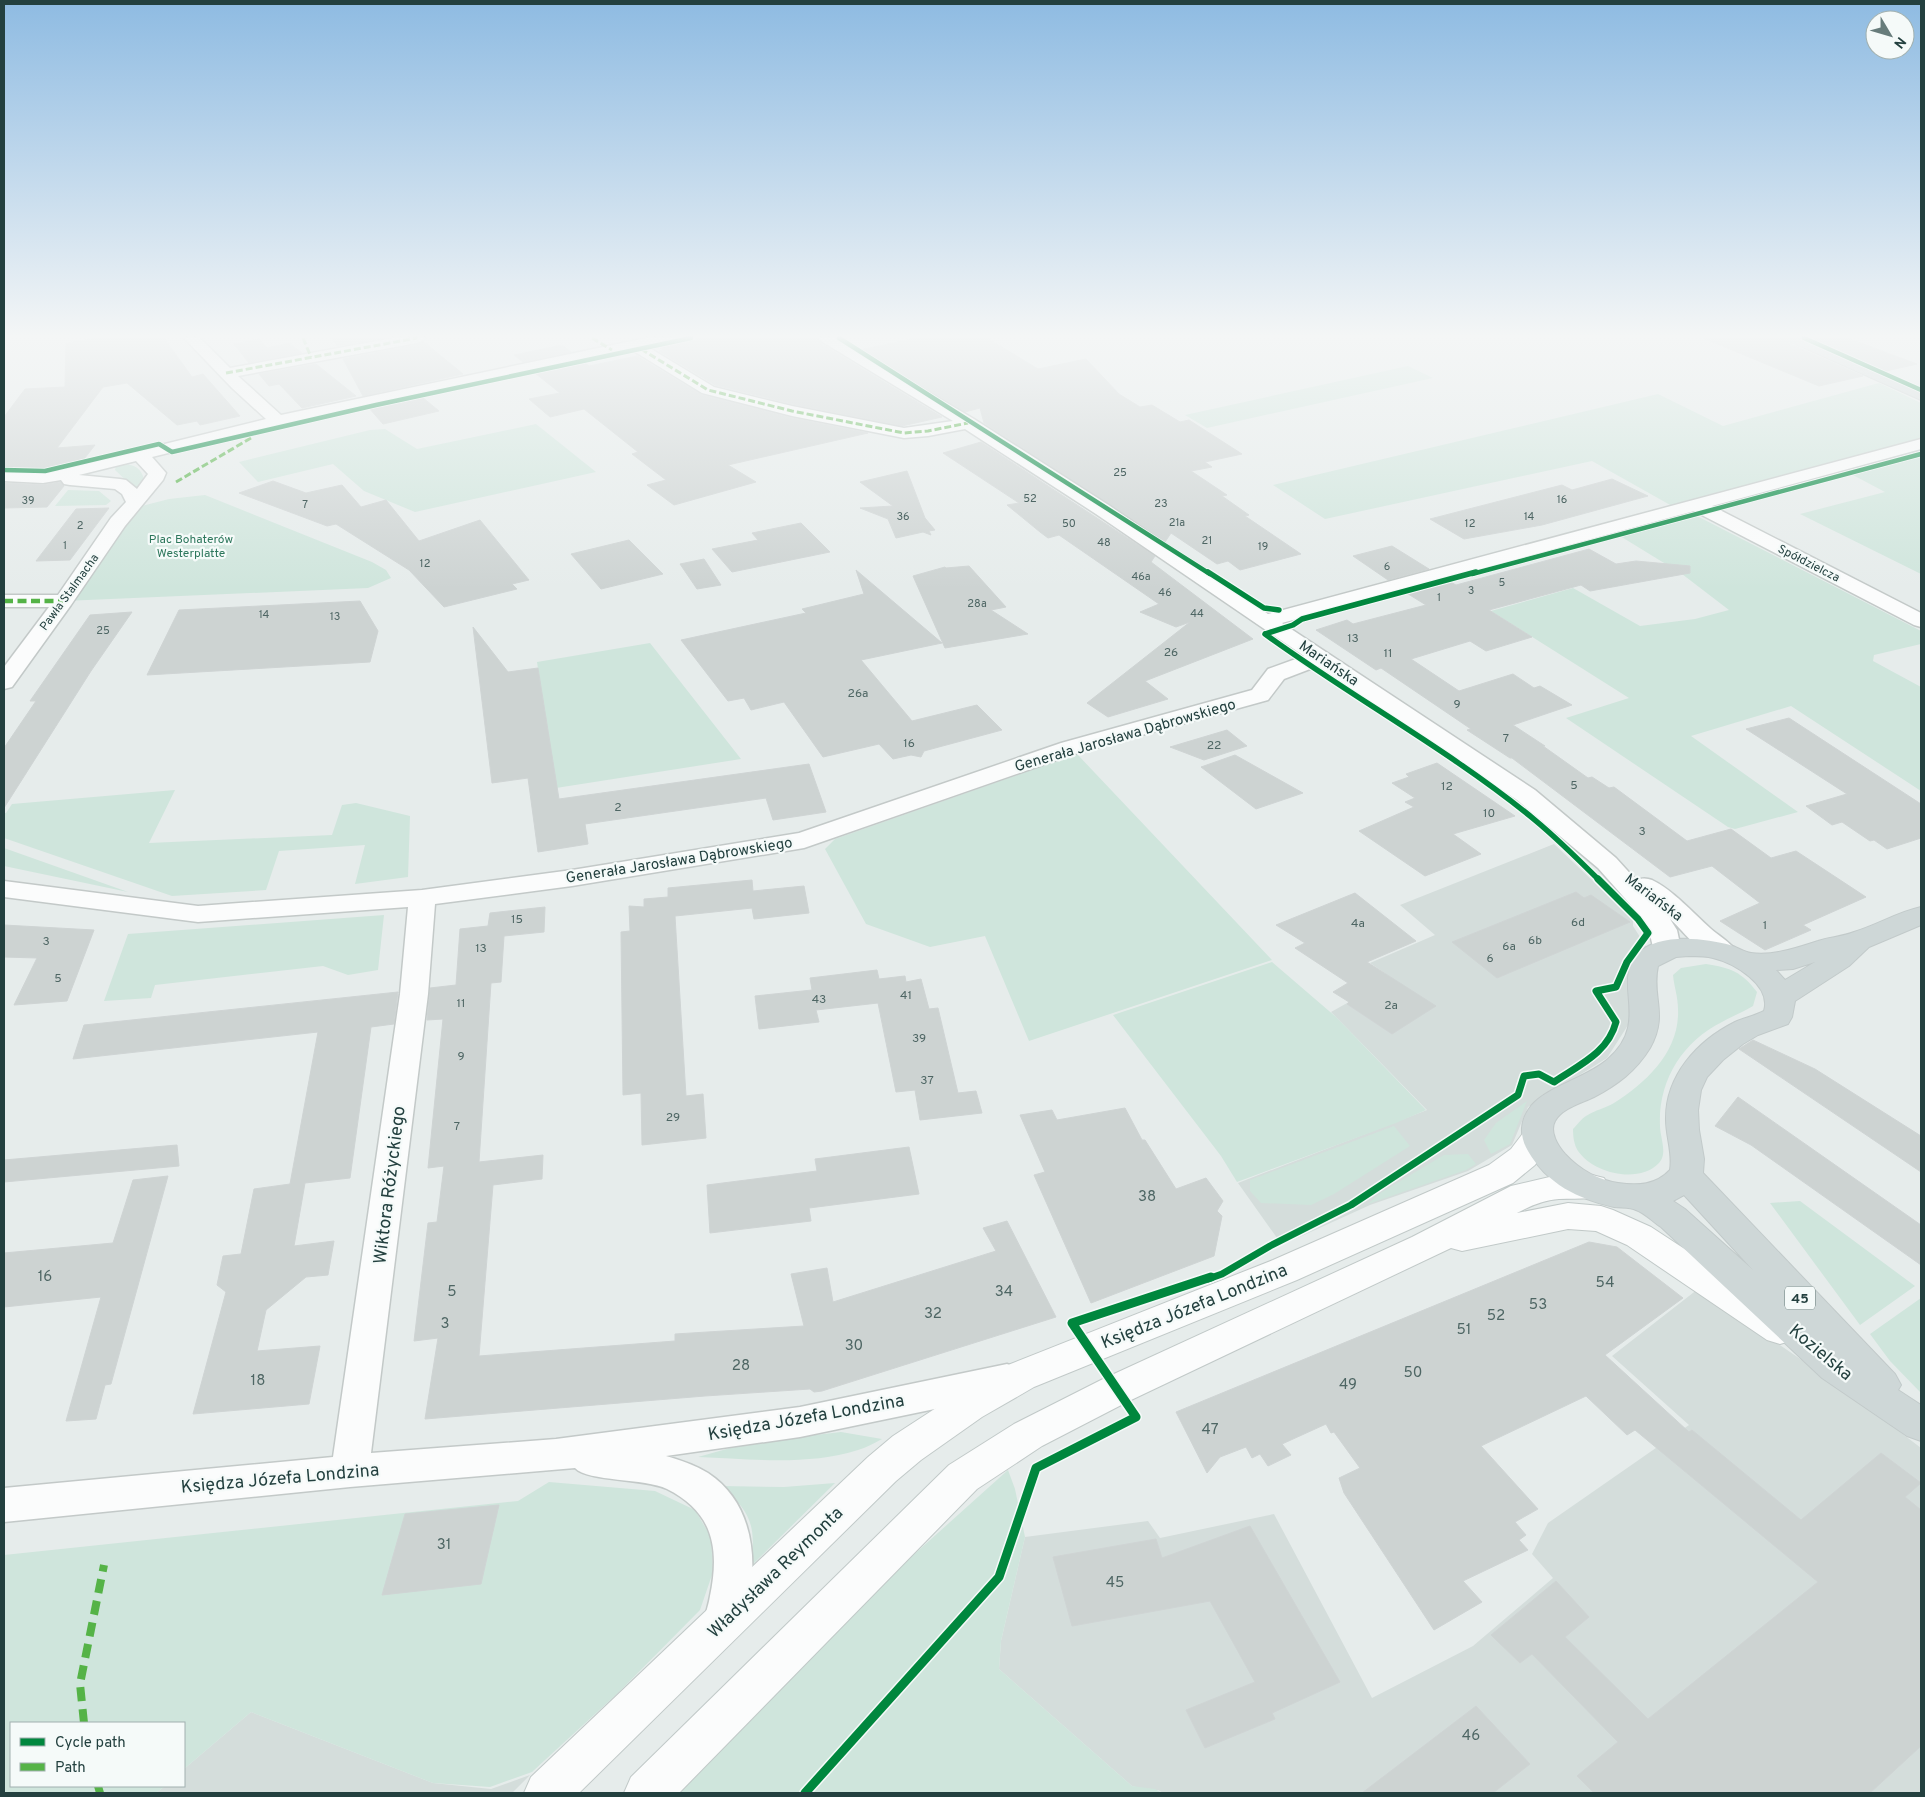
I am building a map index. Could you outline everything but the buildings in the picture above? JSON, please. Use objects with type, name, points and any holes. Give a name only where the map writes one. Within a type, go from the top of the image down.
[{"type":"main road","points":[[1538,1136],[1538,1120],[1544,1111],[1609,1072],[1633,1051],[1644,1028],[1646,1012],[1643,970],[1647,961],[1667,949],[1699,947],[1734,957],[1793,960],[1829,947],[1861,940],[1921,915]]},
{"type":"main road","points":[[1780,997],[1798,984],[1835,964],[1861,940]]},
{"type":"main road","points":[[1685,1175],[1688,1168],[1681,1113],[1683,1098],[1689,1082],[1699,1065],[1725,1041],[1777,1017],[1781,1010],[1780,997],[1769,980],[1734,957]]},
{"type":"main road","name":"45","points":[[1538,1136],[1543,1150],[1552,1161],[1576,1180],[1592,1187],[1626,1196],[1642,1197],[1658,1194],[1669,1189],[1685,1175]]},
{"type":"main road","name":"Księdza Józefa Londzina","points":[[1021,1376],[1285,1270],[1501,1174],[1523,1157],[1538,1136]]},
{"type":"main road","name":"Kozielska","points":[[1685,1175],[1919,1423]]},
{"type":"main road","points":[[647,1793],[963,1477],[1028,1435],[1116,1390],[1424,1246],[1524,1195],[1558,1187],[1592,1187]]},
{"type":"main road","name":"Kozielska","points":[[1642,1197],[1673,1218],[1835,1367],[1919,1423]]},
{"type":"main road","points":[[1424,1246],[1548,1219],[1568,1216],[1601,1219],[1639,1236],[1835,1367]]},
{"type":"main road","name":"Władysława Reymonta","points":[[547,1793],[821,1526],[907,1448],[969,1406],[1021,1376]]},
{"type":"street","points":[[43,478],[275,422]]},
{"type":"street","points":[[847,422],[904,433],[928,431],[968,423]]},
{"type":"street","name":"Mariańska","points":[[968,423],[1110,514],[1526,795],[1607,863],[1680,914],[1700,934],[1734,957]]},
{"type":"street","points":[[1266,621],[1921,444]]},
{"type":"street","name":"Pawła Stalmacha","points":[[4,682],[130,508],[149,488],[157,473],[140,455]]},
{"type":"street","points":[[105,464],[120,484],[129,491],[130,508]]},
{"type":"street","points":[[4,476],[120,484]]},
{"type":"street","name":"Spółdzielcza","points":[[1696,505],[1921,621]]},
{"type":"street","points":[[4,600],[64,600]]},
{"type":"street","name":"Generała Jarosława Dąbrowskiego","points":[[4,889],[198,914],[422,898],[572,878],[804,840],[1069,748],[1260,695],[1276,674],[1321,658]]},
{"type":"street","name":"Mariańska","points":[[1607,863],[1656,917],[1664,930],[1667,949]]},
{"type":"street","name":"Wiktora Różyckiego","points":[[350,1472],[414,994],[422,898]]},
{"type":"street","name":"Księdza Józefa Londzina","points":[[4,1505],[350,1472],[556,1455],[800,1422],[1021,1376]]},
{"type":"street","name":"Księdza Józefa Londzina","points":[[556,1455],[654,1469],[686,1480],[710,1497],[723,1515],[733,1542],[734,1559],[731,1599],[722,1624]]},
{"type":"shaded area","points":[[1554,844],[1633,919],[1633,926],[1647,948],[1629,982],[1630,1022],[1607,1058],[1528,1107],[1512,1145],[1468,1171],[1370,1205],[1282,1245],[1238,1183],[1427,1110],[1331,1012],[1392,978],[1370,963],[1435,935],[1400,905]]},
{"type":"shaded area","points":[[1698,1289],[1841,1387],[1921,1448],[1921,1793],[1163,1793],[1158,1790],[1154,1792],[1132,1786],[999,1669],[1001,1641],[1025,1537],[1148,1521],[1160,1538],[1274,1514],[1372,1698],[1473,1646],[1553,1578],[1532,1554],[1548,1523],[1689,1425],[1612,1356]]},
{"type":"shaded area","points":[[251,1712],[433,1783],[491,1789],[530,1775],[512,1793],[156,1793],[164,1787],[185,1787],[185,1768]]},
{"type":"green space","points":[[1197,422],[1235,422],[1207,428]]},
{"type":"green space","points":[[1540,422],[1715,422],[1723,426],[1738,422],[1921,422],[1921,438],[1672,506],[1592,461],[1325,519],[1273,485]]},
{"type":"green space","points":[[536,424],[596,472],[415,512],[364,491],[333,464],[258,482],[239,462],[370,430],[385,429],[417,449]]},
{"type":"green space","points":[[1921,456],[1921,574],[1800,514],[1885,492],[1851,474]]},
{"type":"green space","points":[[124,464],[134,466],[141,472],[144,479],[139,488],[134,488],[115,470],[116,466]]},
{"type":"green space","points":[[68,490],[99,491],[111,501],[106,505],[55,506]]},
{"type":"green space","name":"Plac Bohaterów Westerplatte","points":[[205,495],[372,562],[386,570],[391,578],[368,588],[64,601],[138,507],[169,499]]},
{"type":"green space","points":[[1697,516],[1921,631],[1921,644],[1874,655],[1873,661],[1921,687],[1921,791],[1791,706],[1691,736],[1798,812],[1735,829],[1728,827],[1566,718],[1629,698],[1491,611],[1573,588],[1640,626],[1695,619],[1729,610],[1682,574],[1620,536]]},
{"type":"green space","points":[[650,643],[741,759],[556,788],[537,662]]},
{"type":"green space","points":[[1077,754],[1272,960],[1029,1041],[985,936],[930,947],[866,924],[825,849],[835,839]]},
{"type":"green space","points":[[175,790],[149,843],[332,835],[342,805],[356,803],[410,816],[408,877],[355,884],[365,845],[279,851],[266,890],[172,896],[4,838],[4,813],[12,804]]},
{"type":"green space","points":[[4,848],[128,892],[4,866]]},
{"type":"green space","points":[[384,915],[378,970],[348,975],[323,966],[155,985],[151,998],[104,1001],[128,934]]},
{"type":"green space","points":[[1272,962],[1336,1017],[1426,1110],[1237,1182],[1221,1156],[1113,1015]]},
{"type":"green space","points":[[1706,964],[1729,969],[1741,975],[1757,992],[1753,1006],[1708,1030],[1695,1040],[1675,1065],[1668,1079],[1660,1109],[1663,1155],[1659,1163],[1640,1173],[1629,1174],[1617,1174],[1595,1166],[1578,1151],[1573,1129],[1586,1116],[1611,1105],[1626,1095],[1659,1064],[1667,1052],[1677,1024],[1678,1005],[1673,975],[1681,968]]},
{"type":"green space","points":[[1527,1101],[1510,1144],[1491,1154],[1484,1140],[1496,1123]]},
{"type":"green space","points":[[1394,1126],[1410,1146],[1334,1194],[1311,1205],[1261,1203],[1250,1191],[1250,1180]]},
{"type":"green space","points":[[1468,1154],[1476,1164],[1466,1170],[1368,1204],[1382,1192],[1444,1155]]},
{"type":"green space","points":[[1800,1201],[1915,1286],[1860,1325],[1770,1203]]},
{"type":"green space","points":[[1921,1298],[1921,1393],[1890,1361],[1870,1334]]},
{"type":"green space","points":[[841,1432],[882,1439],[867,1447],[839,1455],[799,1460],[698,1457],[748,1443]]},
{"type":"green space","points":[[1008,1470],[1015,1489],[1025,1537],[1001,1641],[999,1669],[1132,1786],[1155,1789],[1162,1793],[676,1793],[890,1576]]},
{"type":"green space","points":[[549,1482],[655,1491],[695,1510],[711,1537],[713,1572],[700,1610],[619,1692],[532,1772],[490,1787],[433,1783],[251,1712],[185,1768],[185,1722],[10,1722],[10,1787],[164,1787],[156,1793],[4,1793],[4,1555],[518,1501]]},
{"type":"green space","points":[[835,1483],[751,1566],[753,1540],[750,1521],[739,1504],[721,1486],[784,1487]]},
{"type":"marked path","points":[[847,422],[904,433],[928,431],[968,423]]},
{"type":"marked path","points":[[176,482],[251,438]]},
{"type":"marked path","points":[[4,601],[64,601]]},
{"type":"marked path","points":[[84,1722],[80,1684],[104,1565]]},
{"type":"marked path","points":[[98,1787],[100,1793]]},
{"type":"cycle path","points":[[4,470],[45,471],[159,444],[172,452],[303,422]]},
{"type":"cycle path","points":[[971,422],[1264,608],[1279,610]]},
{"type":"cycle path","points":[[1265,634],[1293,625],[1302,619],[1921,454]]},
{"type":"cycle path","points":[[805,1793],[999,1577],[1036,1468],[1136,1417],[1072,1323],[1222,1274],[1270,1246],[1351,1205],[1518,1095],[1524,1076],[1539,1074],[1554,1082],[1602,1050],[1613,1034],[1616,1022],[1596,991],[1616,987],[1627,962],[1648,933],[1638,919],[1563,844],[1534,819],[1443,753],[1305,663],[1265,634]]}]
